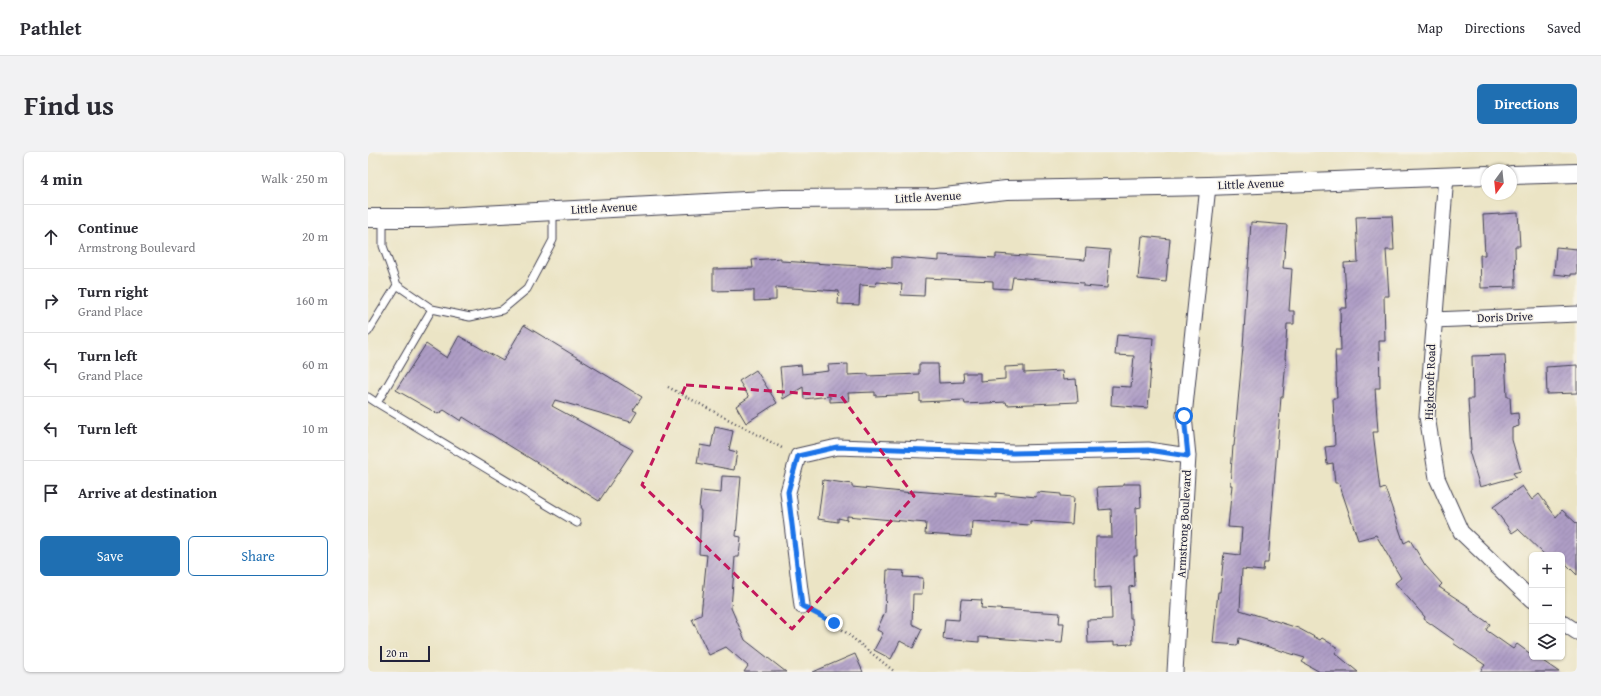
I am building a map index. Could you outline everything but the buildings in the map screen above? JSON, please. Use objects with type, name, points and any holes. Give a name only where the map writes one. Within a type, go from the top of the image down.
[{"type":"street","points":[[1517,175],[1577,173]]},
{"type":"street","name":"Little Avenue","points":[[375,218],[424,218],[783,199],[936,198],[1006,190],[1208,186],[1481,175]]},
{"type":"street","name":"Highcroft Road","points":[[1446,176],[1433,320],[1427,416],[1437,478],[1461,532],[1529,597]]},
{"type":"street","name":"Armstrong Boulevard","points":[[1175,672],[1188,456],[1184,416],[1208,186]]},
{"type":"street","name":"Doris Drive","points":[[1433,320],[1577,314]]},
{"type":"street","points":[[802,606],[788,492],[798,456],[837,447],[1013,453],[1148,450],[1188,456]]},
{"type":"street","points":[[1565,624],[1577,632]]},
{"type":"lane","points":[[375,218],[397,285],[432,309],[470,317],[502,310],[526,289],[553,240],[553,211]]},
{"type":"lane","points":[[368,332],[397,285]]},
{"type":"lane","points":[[377,403],[432,309]]},
{"type":"lane","points":[[368,397],[577,523]]},
{"type":"path","points":[[668,387],[798,456]]},
{"type":"path","points":[[802,606],[834,623],[895,672]]},
{"type":"highlighted area","points":[[686,385],[841,396],[914,496],[792,629],[642,485]]},
{"type":"route","points":[[834,623],[802,606],[788,492],[798,456],[837,447],[1013,453],[1148,450],[1188,456],[1184,416]]}]
